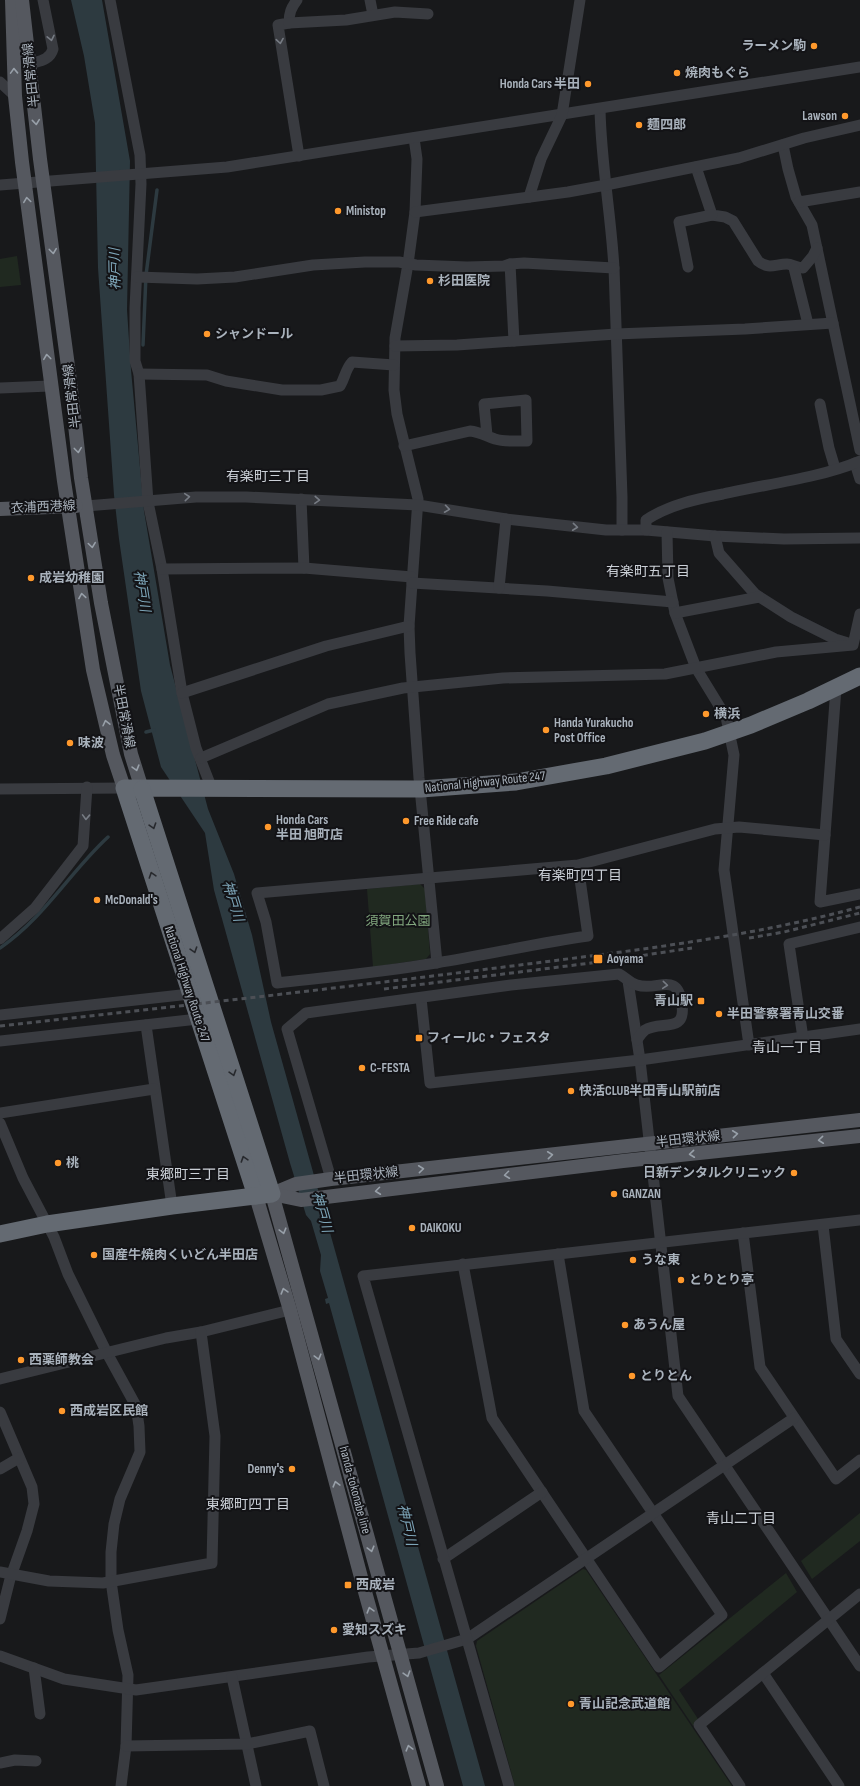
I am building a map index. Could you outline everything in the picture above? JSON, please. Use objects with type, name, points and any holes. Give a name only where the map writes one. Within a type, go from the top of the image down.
[{"type":"highway","name":"National Highway Route 247","points":[[264,1195],[198,1019],[124,788],[421,789],[516,782],[606,766],[658,754],[730,732],[751,725],[860,676]]},
{"type":"highway","name":"National Highway Route 247","points":[[142,789],[264,1195]]},
{"type":"highway","points":[[0,1234],[47,1224],[172,1206],[264,1195]]},
{"type":"main road","name":"半田常滑線","points":[[12,0],[15,96],[50,386],[93,670],[113,755],[124,788]]},
{"type":"main road","name":"半田常滑線","points":[[22,0],[81,478],[101,603],[131,754],[142,789]]},
{"type":"main road","name":"衣浦西港線","points":[[0,509],[86,506]]},
{"type":"main road","name":"半田環状線","points":[[264,1195],[296,1184],[329,1179],[860,1120]]},
{"type":"main road","name":"半田環状線","points":[[264,1195],[301,1200],[651,1158],[860,1136]]},
{"type":"main road","name":"handa-tokonabe line","points":[[264,1195],[290,1310],[360,1573],[420,1786]]},
{"type":"main road","name":"handa-tokonabe line","points":[[264,1195],[401,1655],[438,1786]]},
{"type":"street","points":[[30,64],[47,58],[51,55],[53,49],[43,0]]},
{"type":"street","points":[[110,0],[140,155],[142,174],[143,278],[135,308],[135,362],[139,374],[148,502],[162,569],[182,693],[196,748],[212,789]]},
{"type":"street","points":[[289,23],[291,8],[297,0]]},
{"type":"street","points":[[370,0],[373,15]]},
{"type":"street","points":[[529,197],[541,159],[562,115],[580,0]]},
{"type":"street","points":[[299,156],[278,25],[346,20],[395,12],[428,14]]},
{"type":"street","points":[[0,185],[227,167],[860,67]]},
{"type":"street","points":[[0,82],[15,96]]},
{"type":"street","points":[[600,109],[601,145],[612,235],[614,268],[622,530]]},
{"type":"street","points":[[415,212],[606,186],[758,153],[860,125]]},
{"type":"street","points":[[414,138],[418,159],[415,212],[395,346],[394,390],[397,414],[404,446],[418,499],[409,626],[421,789],[437,963]]},
{"type":"street","points":[[783,145],[788,169],[799,202],[812,225],[860,450]]},
{"type":"street","points":[[696,167],[712,215]]},
{"type":"street","points":[[799,202],[860,192]]},
{"type":"street","points":[[688,267],[679,222],[712,215],[725,217],[733,221],[758,261],[769,267],[788,264],[794,268],[803,268],[813,256],[817,248]]},
{"type":"street","points":[[143,278],[197,279],[235,277],[313,265],[365,262],[399,262],[408,264],[467,267],[504,266],[510,264],[614,268]]},
{"type":"street","points":[[510,264],[514,341]]},
{"type":"street","points":[[794,268],[808,324]]},
{"type":"street","points":[[395,346],[457,345],[616,334],[745,329],[833,323]]},
{"type":"street","points":[[139,374],[207,375],[226,381],[269,389],[302,391],[321,390],[340,386],[343,382],[346,368],[352,362],[394,365]]},
{"type":"street","points":[[0,388],[50,386]]},
{"type":"street","points":[[404,446],[470,431],[479,432],[494,439],[503,441],[527,441],[526,400],[484,404],[486,435]]},
{"type":"street","points":[[820,404],[829,448],[835,468]]},
{"type":"street","points":[[646,530],[646,520],[666,508],[693,500],[813,475],[858,462],[860,479]]},
{"type":"street","points":[[86,506],[148,502],[196,496],[301,499],[418,505],[506,519],[606,530],[646,530],[715,536],[784,539],[860,538]]},
{"type":"street","points":[[301,499],[304,568]]},
{"type":"street","points":[[499,588],[506,519]]},
{"type":"street","points":[[667,532],[668,578],[674,607],[696,668],[726,717],[734,755],[724,870],[749,1045]]},
{"type":"street","points":[[715,536],[719,553],[759,597],[791,617],[835,639],[856,646]]},
{"type":"street","points":[[162,569],[304,568],[674,607],[759,597]]},
{"type":"street","points":[[856,646],[860,614]]},
{"type":"street","points":[[182,693],[326,646],[409,626]]},
{"type":"street","points":[[201,758],[328,704],[413,687],[503,678],[643,676],[665,674],[776,652],[856,646]]},
{"type":"street","points":[[836,688],[820,902],[860,894]]},
{"type":"street","points":[[0,939],[35,908],[83,846],[87,787]]},
{"type":"street","points":[[0,789],[87,787],[124,788]]},
{"type":"street","points":[[578,865],[588,936],[551,941],[437,963],[370,973],[277,983],[266,922],[257,893],[578,865],[715,829],[739,827],[825,835]]},
{"type":"street","points":[[803,1038],[789,944],[860,927]]},
{"type":"street","points":[[329,1179],[287,1029],[306,1013],[511,985],[613,973],[619,974],[628,981],[643,986],[666,984],[672,985],[681,995],[683,1012],[678,1022],[673,1025],[650,1028],[638,1024],[633,1018]]},
{"type":"street","points":[[628,981],[640,1060],[678,1396],[860,1666]]},
{"type":"street","points":[[631,998],[634,992],[643,986]]},
{"type":"street","points":[[0,1015],[190,994]]},
{"type":"street","points":[[421,998],[430,1084],[640,1060],[860,1030]]},
{"type":"street","points":[[0,1041],[198,1019]]},
{"type":"street","points":[[146,1025],[172,1206]]},
{"type":"street","points":[[637,1040],[641,1034],[650,1028]]},
{"type":"street","points":[[0,1113],[154,1089]]},
{"type":"street","points":[[0,1124],[23,1178],[54,1237],[68,1274],[106,1354],[136,1406],[140,1452],[120,1499],[114,1524],[111,1552],[111,1581],[118,1630],[128,1674],[126,1746],[121,1786]]},
{"type":"street","points":[[509,1786],[363,1276],[860,1220]]},
{"type":"street","points":[[823,1225],[836,1339],[860,1374]]},
{"type":"street","points":[[743,1233],[760,1367],[836,1479],[860,1460]]},
{"type":"street","points":[[463,1264],[492,1418],[659,1667],[722,1615],[584,1411],[558,1254]]},
{"type":"street","points":[[0,1380],[166,1338],[201,1332],[290,1310]]},
{"type":"street","points":[[0,1572],[49,1581],[103,1583],[212,1563],[215,1436],[201,1332]]},
{"type":"street","points":[[0,1412],[32,1487],[34,1504],[0,1618]]},
{"type":"street","points":[[0,1656],[64,1679],[136,1690],[384,1656],[419,1653],[456,1643],[467,1639],[586,1560],[794,1418]]},
{"type":"street","points":[[0,1469],[19,1458]]},
{"type":"street","points":[[443,1559],[542,1492]]},
{"type":"street","points":[[740,1786],[699,1725],[860,1594]]},
{"type":"street","points":[[34,1668],[40,1714]]},
{"type":"street","points":[[763,1673],[839,1786]]},
{"type":"street","points":[[232,1677],[256,1786]]},
{"type":"street","points":[[126,1746],[247,1744],[310,1731],[324,1786]]},
{"type":"street","points":[[0,1763],[15,1760],[36,1761]]},
{"type":"green space","points":[[17,256],[21,285],[0,287],[0,259]]},
{"type":"green space","name":"須賀田公園","points":[[420,884],[425,889],[430,954],[426,959],[373,967],[367,889]]},
{"type":"green space","points":[[860,1513],[860,1541],[812,1579],[801,1561]]},
{"type":"green space","points":[[583,1569],[586,1570],[732,1786],[515,1786],[476,1646],[477,1641]]},
{"type":"green space","points":[[786,1573],[797,1592],[679,1690],[698,1719],[693,1726],[659,1675]]},
{"type":"water","name":"神戸川","points":[[71,0],[102,0],[130,161],[127,310],[131,370],[144,511],[170,665],[208,809],[234,874],[252,935],[271,1022],[485,1786],[463,1786],[329,1303],[326,1304],[325,1299],[328,1298],[320,1271],[321,1255],[311,1221],[306,1215],[290,1163],[214,890],[205,833],[161,767],[141,691],[114,495],[98,268],[95,123],[84,56]]},
{"type":"waterway","points":[[143,345],[146,275],[157,190]]},
{"type":"waterway","points":[[146,732],[154,730]]},
{"type":"waterway","points":[[0,948],[30,923],[108,837]]},
{"type":"railway","points":[[0,1026],[384,982],[643,949],[774,927],[860,907]]},
{"type":"railway","points":[[749,938],[784,932],[860,913]]},
{"type":"railway","points":[[384,989],[599,962],[692,948]]},
{"type":"place","name":"ラーメン駒","points":[[814,46]]},
{"type":"place","name":"焼肉もぐら","points":[[677,73]]},
{"type":"place","name":"Honda Cars 半田","points":[[588,84]]},
{"type":"place","name":"Lawson","points":[[845,116]]},
{"type":"place","name":"麺四郎","points":[[639,125]]},
{"type":"place","name":"Ministop","points":[[338,211]]},
{"type":"place","name":"杉田医院","points":[[430,281]]},
{"type":"place","name":"シャンドール","points":[[207,334]]},
{"type":"place","name":"成岩幼稚園","points":[[31,578]]},
{"type":"place","name":"横浜","points":[[706,714]]},
{"type":"place","name":"Handa Yurakucho Post Office","points":[[546,730]]},
{"type":"place","name":"味波","points":[[70,743]]},
{"type":"place","name":"Free Ride cafe","points":[[406,821]]},
{"type":"place","name":"Honda Cars 半田 旭町店","points":[[268,827]]},
{"type":"place","name":"McDonald's","points":[[97,900]]},
{"type":"place","name":"Aoyama","points":[[598,959]]},
{"type":"place","name":"青山駅","points":[[701,1001]]},
{"type":"place","name":"半田警察署青山交番","points":[[719,1014]]},
{"type":"place","name":"フィールC・フェスタ","points":[[419,1038]]},
{"type":"place","name":"C-FESTA","points":[[362,1068]]},
{"type":"place","name":"快活CLUB半田青山駅前店","points":[[571,1091]]},
{"type":"place","name":"桃","points":[[58,1163]]},
{"type":"place","name":"日新デンタルクリニック","points":[[794,1173]]},
{"type":"place","name":"GANZAN","points":[[614,1194]]},
{"type":"place","name":"DAIKOKU","points":[[412,1228]]},
{"type":"place","name":"国産牛焼肉くいどん半田店","points":[[94,1255]]},
{"type":"place","name":"うな東","points":[[633,1260]]},
{"type":"place","name":"とりとり亭","points":[[681,1280]]},
{"type":"place","name":"あうん屋","points":[[625,1325]]},
{"type":"place","name":"西薬師教会","points":[[21,1360]]},
{"type":"place","name":"とりとん","points":[[632,1376]]},
{"type":"place","name":"西成岩区民館","points":[[62,1411]]},
{"type":"place","name":"Denny's","points":[[292,1469]]},
{"type":"place","name":"西成岩","points":[[348,1585]]},
{"type":"place","name":"愛知スズキ","points":[[334,1630]]},
{"type":"place","name":"青山記念武道館","points":[[571,1704]]},
{"type":"district","name":"有楽町三丁目","points":[[268,476]]},
{"type":"district","name":"有楽町五丁目","points":[[648,571]]},
{"type":"district","name":"有楽町四丁目","points":[[580,875]]},
{"type":"district","name":"青山一丁目","points":[[787,1047]]},
{"type":"district","name":"東郷町三丁目","points":[[188,1174]]},
{"type":"district","name":"東郷町四丁目","points":[[248,1504]]},
{"type":"district","name":"青山二丁目","points":[[741,1518]]}]
